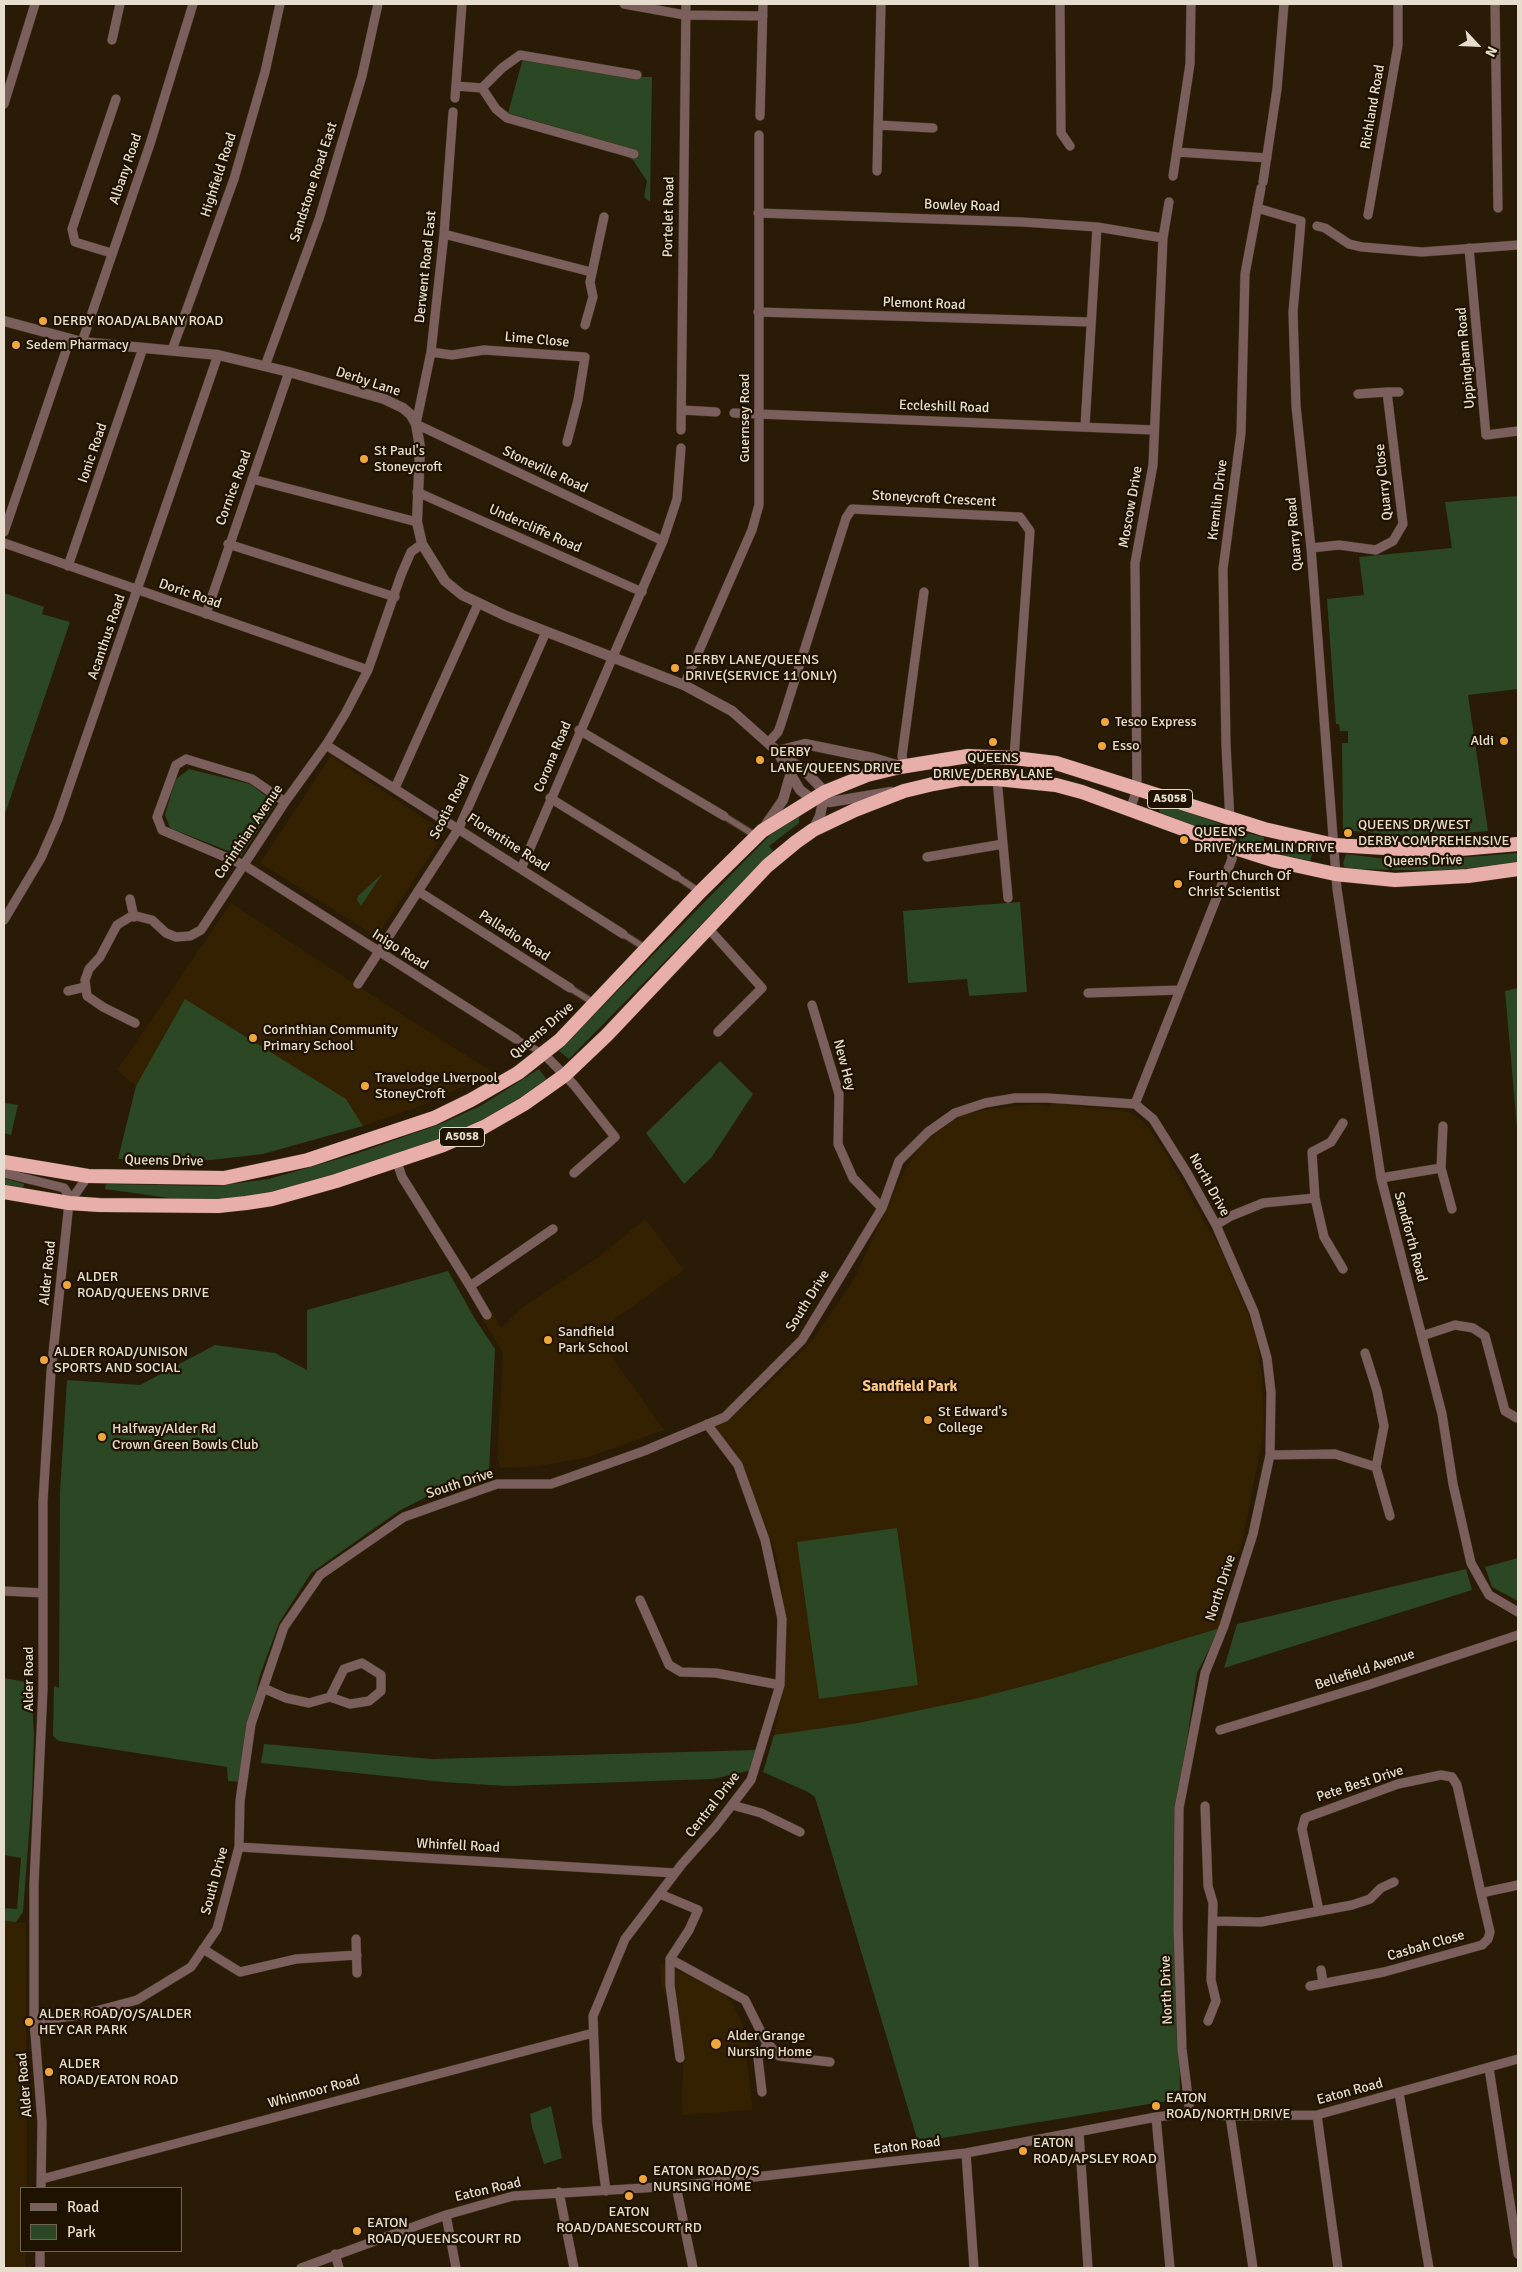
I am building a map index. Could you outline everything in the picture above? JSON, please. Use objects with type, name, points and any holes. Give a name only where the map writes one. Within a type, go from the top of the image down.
[{"type":"highway","name":"Queens Drive","points":[[4,1162],[88,1176],[224,1178],[308,1160],[434,1118],[493,1088],[544,1054],[648,950],[700,892],[759,834],[820,798],[867,776],[902,766],[968,756],[1014,758],[1056,764],[1231,817],[1264,829],[1334,845],[1437,851],[1518,844]]},
{"type":"highway","name":"Queens Drive","points":[[4,1192],[70,1203],[218,1206],[246,1204],[272,1199],[397,1162],[484,1127],[524,1104],[565,1075],[607,1035],[767,866],[813,830],[855,810],[904,791],[960,779],[1056,785],[1232,847],[1276,861],[1335,874],[1395,880],[1468,876],[1518,869]]},
{"type":"street","points":[[4,104],[35,4]]},
{"type":"street","points":[[112,40],[120,4]]},
{"type":"street","name":"Albany Road","points":[[82,342],[150,144],[193,4]]},
{"type":"street","name":"Highfield Road","points":[[172,350],[234,179],[265,72],[280,4]]},
{"type":"street","name":"Sandstone Road East","points":[[265,366],[319,219],[362,76],[378,4]]},
{"type":"street","points":[[454,98],[462,4]]},
{"type":"street","points":[[624,4],[685,15],[763,16]]},
{"type":"street","name":"Portelet Road","points":[[681,430],[686,4]]},
{"type":"street","points":[[760,116],[763,4]]},
{"type":"street","points":[[877,171],[881,4]]},
{"type":"street","points":[[1060,4],[1061,133],[1070,146]]},
{"type":"street","points":[[1172,176],[1190,64],[1191,4]]},
{"type":"street","name":"Kremlin Drive","points":[[1135,1104],[1232,859],[1226,745],[1223,569],[1241,433],[1245,274],[1267,158],[1277,89],[1284,4]]},
{"type":"street","name":"Richland Road","points":[[1368,215],[1398,45],[1398,4]]},
{"type":"street","points":[[1495,4],[1498,208]]},
{"type":"street","points":[[456,86],[482,88],[507,64],[520,55],[637,75]]},
{"type":"street","points":[[482,88],[496,109],[507,118],[634,154]]},
{"type":"street","points":[[111,254],[75,242],[72,229],[116,99]]},
{"type":"street","name":"Derwent Road East","points":[[416,424],[431,352],[444,234],[453,112]]},
{"type":"street","points":[[878,125],[933,128]]},
{"type":"street","name":"Guernsey Road","points":[[684,685],[755,522],[759,505],[759,135]]},
{"type":"street","points":[[1177,152],[1267,158]]},
{"type":"street","name":"Moscow Drive","points":[[1130,810],[1137,789],[1135,562],[1154,466],[1163,238],[1169,202]]},
{"type":"street","name":"Quarry Road","points":[[1257,208],[1301,221],[1293,312],[1296,406],[1311,548],[1334,845]]},
{"type":"street","name":"Bowley Road","points":[[758,212],[993,220],[1097,227],[1163,238]]},
{"type":"street","points":[[585,325],[593,296],[590,282],[604,217]]},
{"type":"street","points":[[1317,226],[1325,228],[1350,244],[1362,247],[1422,252],[1518,245]]},
{"type":"street","points":[[1085,426],[1097,227]]},
{"type":"street","points":[[444,234],[592,272]]},
{"type":"street","name":"Uppingham Road","points":[[1469,248],[1486,434],[1518,431]]},
{"type":"street","name":"Plemont Road","points":[[758,312],[1090,322]]},
{"type":"street","name":"Derby Lane","points":[[4,321],[82,342],[218,355],[265,366],[384,399],[408,411],[416,424]]},
{"type":"street","points":[[4,532],[70,339]]},
{"type":"street","name":"Ionic Road","points":[[68,566],[143,348]]},
{"type":"street","name":"Lime Close","points":[[431,352],[452,355],[484,350],[585,357],[578,400],[567,442]]},
{"type":"street","name":"Acanthus Road","points":[[4,920],[41,858],[58,819],[218,355]]},
{"type":"street","name":"Cornice Road","points":[[206,614],[228,544],[289,372]]},
{"type":"street","name":"Quarry Close","points":[[1311,548],[1339,545],[1376,550],[1386,546],[1399,533],[1403,514],[1387,392]]},
{"type":"street","points":[[1358,394],[1399,392]]},
{"type":"street","points":[[682,410],[716,412]]},
{"type":"street","name":"Eccleshill Road","points":[[734,413],[1154,430]]},
{"type":"street","points":[[416,424],[420,447],[417,522],[422,544],[445,581],[462,595],[478,604],[684,685],[732,711],[778,753],[802,768],[820,798]]},
{"type":"street","name":"Stoneville Road","points":[[416,424],[663,541]]},
{"type":"street","points":[[613,658],[663,541],[677,499],[681,448]]},
{"type":"street","points":[[252,479],[417,522]]},
{"type":"street","name":"Undercliffe Road","points":[[417,492],[642,592]]},
{"type":"street","name":"Stoneycroft Crescent","points":[[768,743],[778,732],[781,724],[846,518],[852,509],[1020,517],[1030,531],[1014,758]]},
{"type":"street","name":"Doric Road","points":[[4,543],[368,670]]},
{"type":"street","points":[[228,544],[395,597]]},
{"type":"street","name":"Corinthian Avenue","points":[[134,916],[152,920],[171,935],[190,936],[201,930],[285,802],[326,745],[368,670],[395,597],[401,575],[411,552],[422,544]]},
{"type":"street","points":[[902,766],[924,592]]},
{"type":"street","points":[[395,788],[478,604]]},
{"type":"street","name":"Scotia Road","points":[[358,984],[459,828],[546,632]]},
{"type":"street","name":"Corona Road","points":[[521,869],[579,730],[613,658]]},
{"type":"street","points":[[579,730],[724,816],[759,834],[783,800],[790,776]]},
{"type":"street","name":"Queens Drive","points":[[778,753],[804,744],[902,766]]},
{"type":"street","name":"Florentine Road","points":[[326,745],[648,950]]},
{"type":"street","points":[[778,753],[800,790],[820,798]]},
{"type":"street","name":"Inigo Road","points":[[285,802],[252,779],[186,760],[176,765],[158,817],[162,830],[244,865],[379,953],[516,1039],[544,1054]]},
{"type":"street","points":[[997,780],[1008,898]]},
{"type":"street","name":"A5058","points":[[820,798],[904,791]]},
{"type":"street","points":[[550,798],[700,892]]},
{"type":"street","name":"Queens Drive","points":[[813,830],[820,798]]},
{"type":"street","points":[[927,857],[1003,844]]},
{"type":"street","name":"Sandforth Road","points":[[1334,845],[1335,874],[1381,1178],[1442,1414],[1453,1484],[1471,1563],[1486,1591],[1494,1599],[1518,1612]]},
{"type":"street","name":"Palladio Road","points":[[418,891],[595,1004]]},
{"type":"street","points":[[130,900],[134,916],[117,925],[100,957],[89,969],[85,988],[87,996],[93,1001],[135,1023]]},
{"type":"street","points":[[708,928],[762,988],[718,1032]]},
{"type":"street","points":[[68,991],[85,988]]},
{"type":"street","points":[[1088,993],[1180,990]]},
{"type":"street","name":"New Hey","points":[[812,1005],[839,1094],[838,1144],[853,1178],[882,1208]]},
{"type":"street","points":[[544,1054],[565,1075],[615,1137],[574,1173]]},
{"type":"street","name":"South Drive","points":[[34,2021],[81,2015],[137,2000],[191,1967],[217,1929],[240,1848],[240,1801],[251,1724],[284,1627],[320,1575],[404,1517],[497,1484],[551,1484],[644,1451],[725,1417],[802,1340],[882,1208],[899,1161],[928,1132],[955,1113],[985,1103],[1015,1098],[1047,1098],[1135,1104]]},
{"type":"street","name":"North Drive","points":[[1135,1104],[1153,1119],[1187,1173],[1216,1225],[1254,1312],[1267,1358],[1271,1392],[1270,1455],[1253,1534],[1224,1626],[1205,1673],[1179,1808],[1178,1928],[1182,2049],[1190,2113]]},
{"type":"street","points":[[1343,1123],[1331,1142],[1312,1152],[1315,1198],[1324,1237],[1343,1269]]},
{"type":"street","points":[[1443,1126],[1441,1168],[1452,1209]]},
{"type":"street","points":[[397,1162],[402,1177],[487,1315]]},
{"type":"street","points":[[1381,1178],[1441,1168]]},
{"type":"street","points":[[4,1173],[64,1188],[69,1196],[70,1203]]},
{"type":"street","name":"Alder Road","points":[[41,2184],[42,2122],[34,2021],[34,1884],[43,1689],[43,1501],[51,1372],[70,1203],[88,1176]]},
{"type":"street","points":[[1216,1225],[1231,1216],[1264,1203],[1315,1198]]},
{"type":"street","points":[[470,1286],[553,1229]]},
{"type":"street","points":[[1422,1336],[1455,1325],[1474,1328],[1485,1336],[1506,1411],[1517,1418]]},
{"type":"street","points":[[1365,1352],[1377,1391],[1384,1426],[1376,1467],[1390,1516]]},
{"type":"street","name":"Central Drive","points":[[606,2191],[597,2122],[592,2016],[625,1939],[675,1873],[715,1828],[751,1780],[780,1685],[782,1619],[765,1540],[738,1465],[707,1424]]},
{"type":"street","points":[[1270,1455],[1335,1454],[1376,1467]]},
{"type":"street","points":[[4,1591],[43,1593]]},
{"type":"street","points":[[640,1600],[668,1665],[681,1672],[716,1673],[780,1685]]},
{"type":"street","name":"Bellefield Avenue","points":[[1220,1730],[1518,1635]]},
{"type":"street","points":[[263,1688],[286,1698],[309,1703],[330,1698],[350,1704],[369,1701],[381,1691],[381,1675],[362,1663],[344,1669],[330,1698]]},
{"type":"street","name":"Pete Best Drive","points":[[1319,1911],[1302,1830],[1305,1818],[1314,1813],[1342,1806],[1398,1784],[1441,1775],[1452,1777],[1457,1785],[1481,1893]]},
{"type":"street","points":[[732,1804],[761,1814],[800,1832]]},
{"type":"street","points":[[1205,1806],[1208,1886],[1213,1902],[1214,1921],[1211,1980],[1216,2002],[1208,2022]]},
{"type":"street","name":"Whinfell Road","points":[[240,1848],[675,1873]]},
{"type":"street","points":[[1214,1921],[1261,1922],[1329,1909],[1370,1899],[1381,1888],[1394,1882]]},
{"type":"street","points":[[1481,1893],[1518,1885]]},
{"type":"street","name":"Casbah Close","points":[[1310,1986],[1384,1972],[1482,1945],[1488,1939],[1490,1932],[1481,1893]]},
{"type":"street","points":[[660,1894],[698,1910],[689,1930],[670,1959],[670,1985],[680,2058]]},
{"type":"street","points":[[356,1939],[357,1973]]},
{"type":"street","points":[[203,1949],[240,1972],[296,1959],[357,1955]]},
{"type":"street","points":[[670,1959],[745,2000],[768,2043],[779,2056],[830,2062]]},
{"type":"street","points":[[1321,1970],[1323,1983]]},
{"type":"street","name":"Whinmoor Road","points":[[41,2184],[593,2033]]},
{"type":"street","points":[[762,2092],[758,2058],[768,2043]]},
{"type":"street","name":"Eaton Road","points":[[301,2268],[446,2215],[513,2196],[676,2186],[966,2153],[1156,2117],[1190,2113],[1230,2116],[1317,2115],[1518,2060]]},
{"type":"street","points":[[1489,2068],[1518,2254]]},
{"type":"street","points":[[1399,2093],[1429,2268]]},
{"type":"street","points":[[1317,2115],[1338,2268]]},
{"type":"street","points":[[1230,2116],[1253,2268]]},
{"type":"street","points":[[1156,2117],[1170,2268]]},
{"type":"street","points":[[1079,2132],[1088,2268]]},
{"type":"street","points":[[966,2153],[974,2268]]},
{"type":"street","points":[[676,2186],[693,2268]]},
{"type":"street","points":[[559,2192],[574,2268]]},
{"type":"street","points":[[446,2215],[456,2268]]},
{"type":"street","points":[[40,2252],[40,2268]]},
{"type":"street","points":[[335,2254],[339,2268]]},
{"type":"shaded area","points":[[331,756],[445,832],[377,937],[260,863]]},
{"type":"shaded area","name":"Corinthian Community Primary School","points":[[231,903],[494,1073],[413,1109],[363,1126],[263,1154],[211,1160],[118,1159],[136,1086],[117,1070]]},
{"type":"shaded area","name":"St Edward's College","points":[[1051,1103],[1129,1112],[1143,1121],[1160,1144],[1220,1248],[1255,1330],[1262,1377],[1264,1430],[1243,1538],[1240,1549],[1231,1561],[1234,1572],[1220,1611],[1220,1628],[1054,1678],[978,1698],[858,1723],[774,1735],[784,1682],[786,1649],[781,1578],[774,1548],[761,1514],[711,1427],[751,1401],[811,1342],[853,1281],[904,1171],[922,1144],[948,1123],[969,1113],[995,1108],[1038,1104],[1051,1107]]},
{"type":"shaded area","name":"Sandfield Park School","points":[[645,1219],[684,1270],[595,1333],[664,1430],[589,1457],[540,1466],[501,1468],[497,1459],[503,1352],[482,1319],[492,1311],[501,1328],[524,1306],[599,1257]]},
{"type":"shaded area","points":[[4,1921],[26,1923],[27,2187],[20,2187],[20,2252],[26,2252],[25,2268],[4,2268]]},
{"type":"shaded area","name":"Alder Grange Nursing Home","points":[[660,1964],[667,1965],[722,1992],[732,2002],[748,2036],[747,2062],[753,2110],[681,2115],[684,2049],[680,2031],[661,1984]]},
{"type":"green space","points":[[523,58],[604,74],[652,77],[650,202],[644,197],[647,181],[633,160],[620,153],[611,143],[508,113]]},
{"type":"green space","points":[[1518,496],[1518,689],[1468,695],[1488,831],[1437,835],[1396,835],[1343,830],[1342,743],[1348,743],[1348,731],[1340,731],[1339,724],[1336,724],[1327,599],[1364,595],[1359,557],[1452,548],[1445,502]]},
{"type":"green space","points":[[4,593],[44,607],[42,614],[70,622],[4,817]]},
{"type":"green space","points":[[189,769],[250,784],[276,803],[241,856],[170,828],[165,815],[175,780]]},
{"type":"green space","points":[[1164,803],[1223,825],[1226,829],[1225,834],[1217,835],[1160,813],[1158,805]]},
{"type":"green space","points":[[799,816],[799,823],[769,846],[773,851],[569,1059],[559,1051],[771,834]]},
{"type":"green space","points":[[1243,832],[1264,837],[1263,850],[1240,843],[1239,836]]},
{"type":"green space","points":[[1285,844],[1313,851],[1310,861],[1283,855]]},
{"type":"green space","points":[[1518,853],[1518,862],[1445,871],[1353,869],[1345,868],[1343,863],[1346,854],[1394,860],[1430,860]]},
{"type":"green space","points":[[383,873],[361,906],[357,900],[358,896]]},
{"type":"green space","points":[[1020,902],[1027,992],[969,996],[967,979],[908,983],[903,911]]},
{"type":"green space","points":[[1518,988],[1518,1139],[1505,991]]},
{"type":"green space","points":[[185,999],[346,1099],[363,1126],[263,1154],[211,1160],[118,1159],[136,1086]]},
{"type":"green space","points":[[720,1061],[753,1094],[711,1158],[684,1184],[646,1133]]},
{"type":"green space","points":[[539,1069],[547,1080],[490,1117],[449,1136],[359,1168],[272,1193],[213,1200],[176,1199],[105,1189],[106,1184],[216,1186],[269,1179],[355,1154],[443,1123],[482,1105]]},
{"type":"green space","points":[[5,1103],[18,1105],[11,1135],[4,1133]]},
{"type":"green space","points":[[4,1178],[24,1184],[23,1190],[4,1185]]},
{"type":"green space","points":[[448,1271],[475,1319],[495,1349],[489,1472],[463,1478],[399,1511],[311,1573],[279,1623],[259,1678],[240,1782],[228,1781],[227,1767],[59,1741],[53,1736],[54,1686],[59,1688],[60,1492],[67,1380],[140,1385],[215,1345],[275,1353],[307,1370],[307,1310]]},
{"type":"green space","points":[[897,1528],[918,1685],[819,1699],[797,1542]]},
{"type":"green space","points":[[1518,1558],[1518,1601],[1492,1587],[1485,1567]]},
{"type":"green space","points":[[1466,1569],[1472,1590],[1224,1668],[1237,1624]]},
{"type":"green space","points":[[1220,1628],[1197,1673],[1176,1813],[1180,2099],[918,2142],[815,1797],[763,1772],[774,1735],[858,1723],[978,1698],[1054,1678]]},
{"type":"green space","points":[[4,1678],[31,1683],[34,1735],[32,1795],[23,1912],[16,1922],[4,1921],[4,1908],[17,1909],[21,1858],[4,1855]]},
{"type":"green space","points":[[264,1744],[431,1759],[757,1750],[752,1770],[713,1779],[507,1786],[443,1782],[261,1763]]},
{"type":"green space","points":[[551,2106],[562,2158],[544,2164],[532,2127],[530,2114]]},
{"type":"place","name":"DERBY ROAD/ALBANY ROAD","points":[[43,321]]},
{"type":"place","name":"Sedem Pharmacy","points":[[16,345]]},
{"type":"place","name":"St Paul's Stoneycroft","points":[[364,459]]},
{"type":"place","name":"DERBY LANE/QUEENS DRIVE(SERVICE 11 ONLY)","points":[[675,668]]},
{"type":"place","name":"Tesco Express","points":[[1105,722]]},
{"type":"place","name":"Aldi","points":[[1504,741]]},
{"type":"place","name":"QUEENS DRIVE/DERBY LANE","points":[[993,742]]},
{"type":"place","name":"Esso","points":[[1102,746]]},
{"type":"place","name":"DERBY LANE/QUEENS DRIVE","points":[[760,760]]},
{"type":"place","name":"QUEENS DR/WEST DERBY COMPREHENSIVE","points":[[1348,833]]},
{"type":"place","name":"QUEENS DRIVE/KREMLIN DRIVE","points":[[1184,840]]},
{"type":"place","name":"Fourth Church Of Christ Scientist","points":[[1178,884]]},
{"type":"place","name":"Corinthian Community Primary School","points":[[253,1038]]},
{"type":"place","name":"Travelodge Liverpool StoneyCroft","points":[[365,1086]]},
{"type":"place","name":"ALDER ROAD/QUEENS DRIVE","points":[[67,1285]]},
{"type":"place","name":"Sandfield Park School","points":[[548,1340]]},
{"type":"place","name":"ALDER ROAD/UNISON SPORTS AND SOCIAL","points":[[44,1360]]},
{"type":"place","name":"St Edward's College","points":[[928,1420]]},
{"type":"place","name":"Halfway/Alder Rd Crown Green Bowls Club","points":[[102,1437]]},
{"type":"place","name":"ALDER ROAD/O/S/ALDER HEY CAR PARK","points":[[29,2022]]},
{"type":"place","name":"Alder Grange Nursing Home","points":[[716,2044]]},
{"type":"place","name":"ALDER ROAD/EATON ROAD","points":[[49,2072]]},
{"type":"place","name":"EATON ROAD/NORTH DRIVE","points":[[1156,2106]]},
{"type":"place","name":"EATON ROAD/APSLEY ROAD","points":[[1023,2151]]},
{"type":"place","name":"EATON ROAD/O/S NURSING HOME","points":[[643,2179]]},
{"type":"place","name":"EATON ROAD/DANESCOURT RD","points":[[629,2196]]},
{"type":"place","name":"EATON ROAD/QUEENSCOURT RD","points":[[357,2231]]},
{"type":"district","name":"Sandfield Park","points":[[910,1387]]}]
